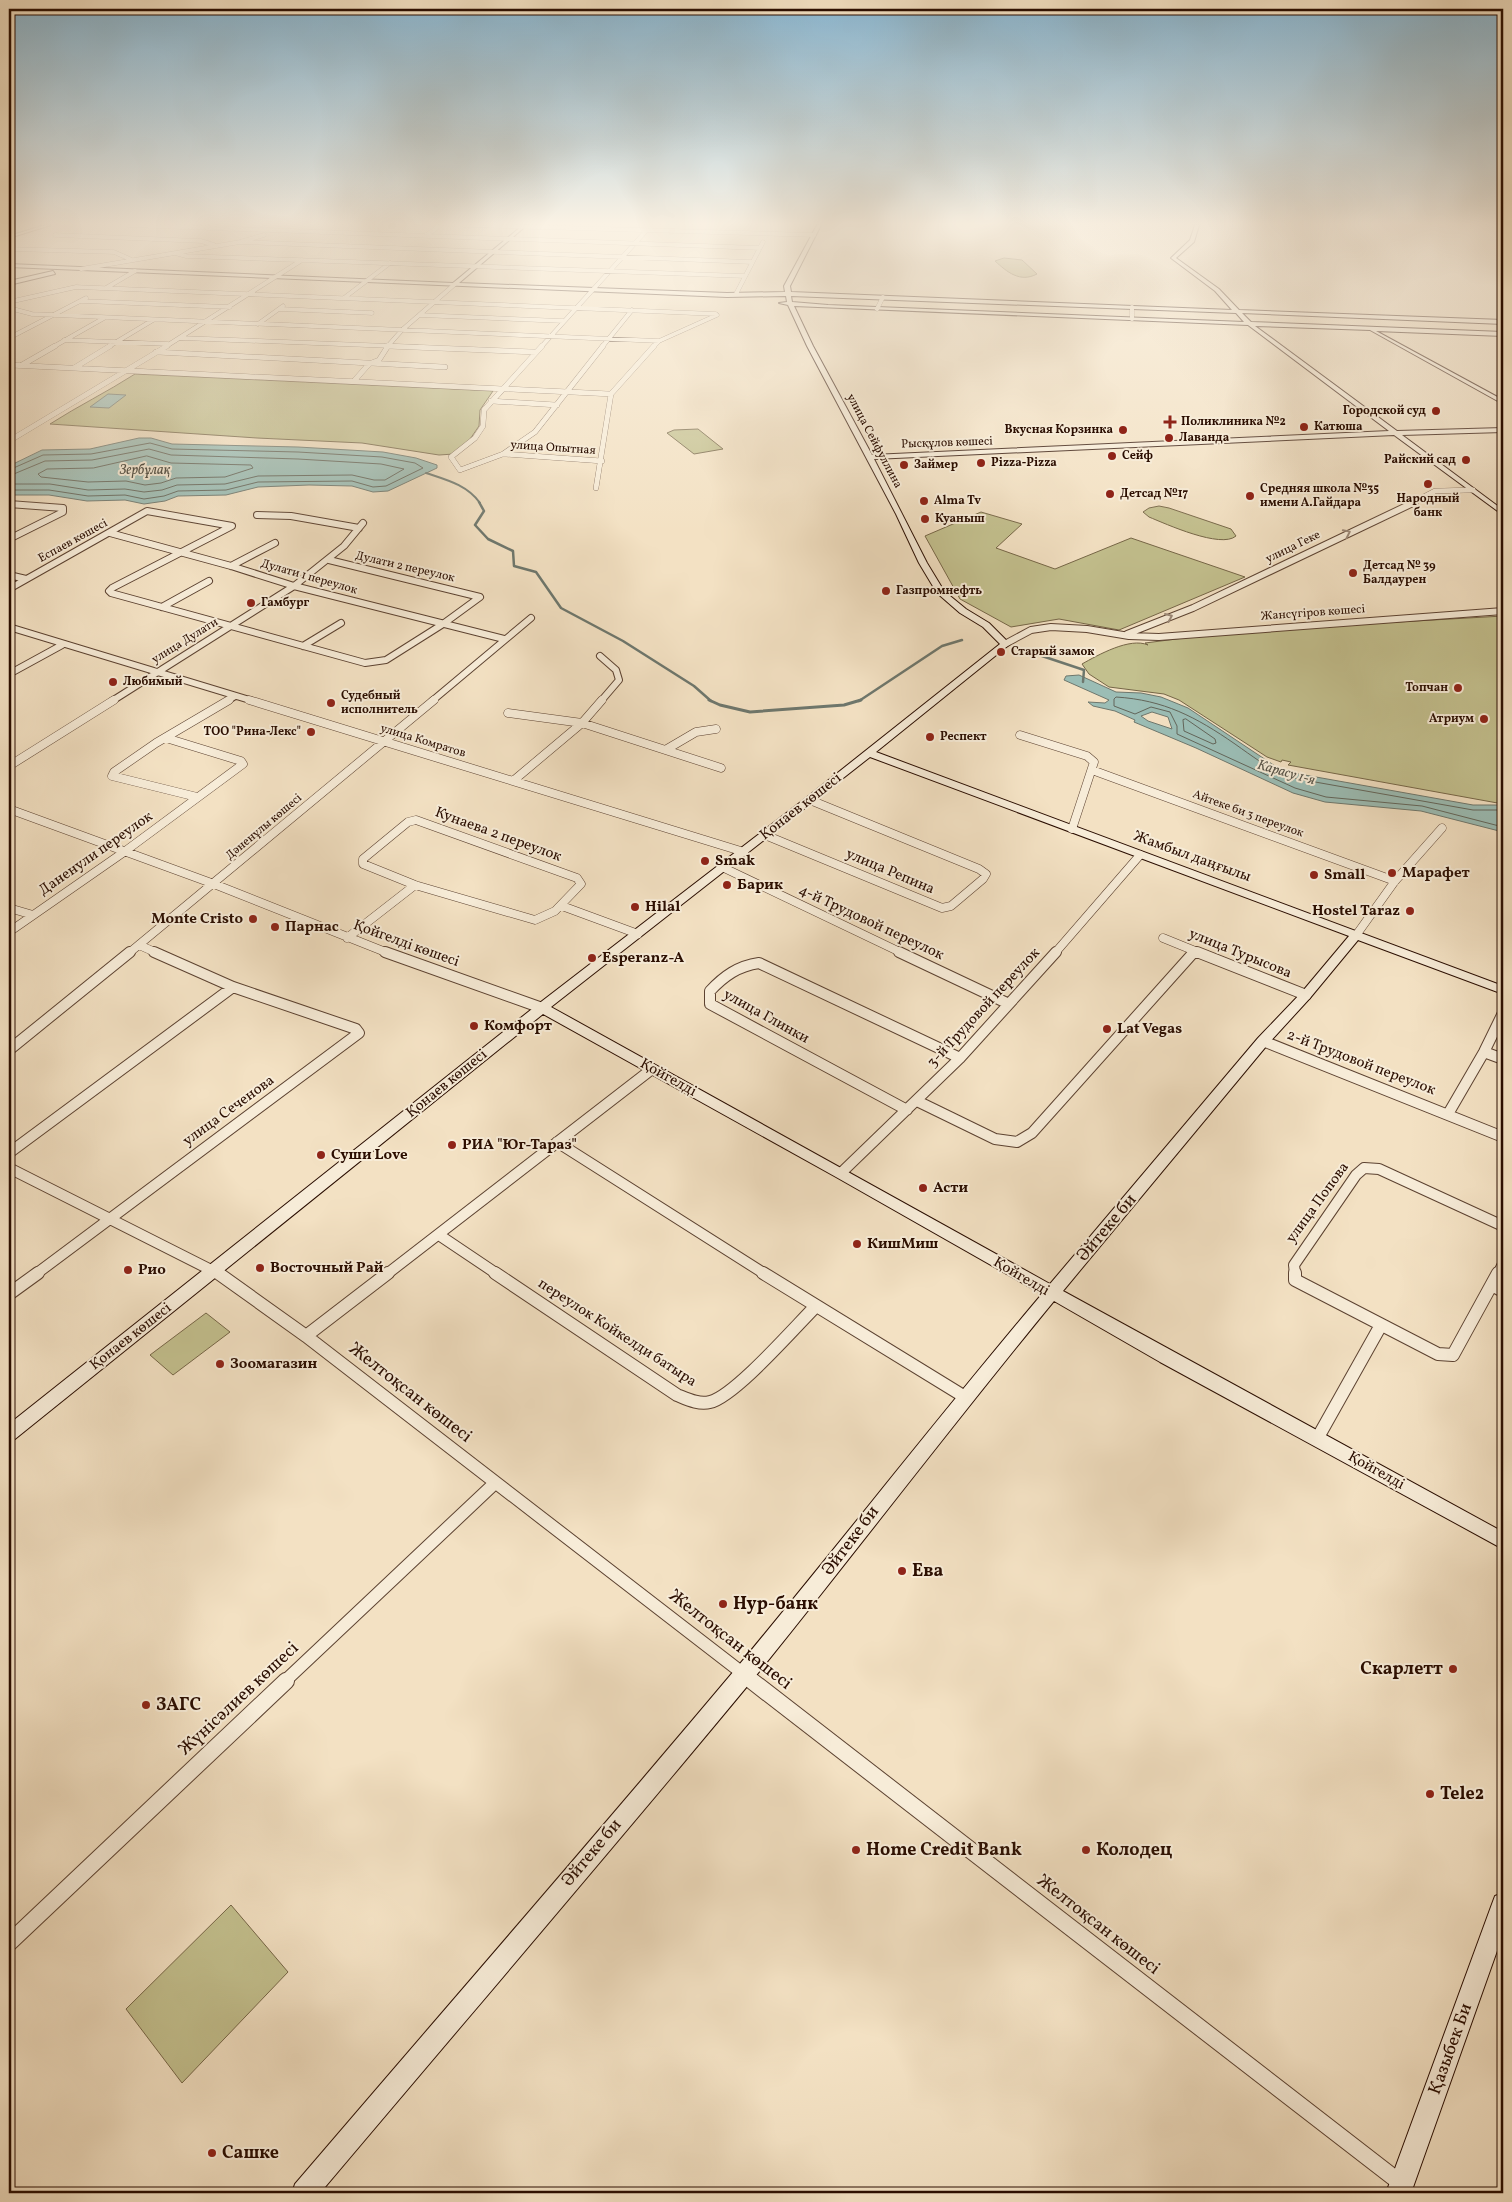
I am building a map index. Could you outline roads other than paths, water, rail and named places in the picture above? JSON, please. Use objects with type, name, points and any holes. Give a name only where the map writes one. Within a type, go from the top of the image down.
[{"type":"street","points":[[9,338],[29,328]]},
{"type":"street","points":[[22,365],[86,328]]},
{"type":"street","points":[[74,368],[139,328]]},
{"type":"street","points":[[9,441],[130,370],[168,344],[196,328]]},
{"type":"street","points":[[347,328],[660,342]]},
{"type":"street","points":[[354,381],[367,366],[381,358],[387,347],[405,328]]},
{"type":"street","points":[[557,328],[484,410],[486,419],[483,428],[475,440],[451,457],[460,470],[503,454],[535,432],[617,328]]},
{"type":"street","points":[[596,488],[602,461],[611,394],[660,342],[691,328]]},
{"type":"street","name":"улица Сейфуллина","points":[[801,328],[941,593],[963,611],[986,625],[1005,644]]},
{"type":"street","points":[[1240,328],[1260,332]]},
{"type":"street","points":[[1254,328],[1503,513]]},
{"type":"street","points":[[1343,328],[1503,334]]},
{"type":"street","points":[[1368,329],[1503,402]]},
{"type":"street","points":[[179,338],[536,352]]},
{"type":"street","points":[[64,340],[168,344]]},
{"type":"street","points":[[156,352],[446,366]]},
{"type":"street","points":[[9,365],[611,394]]},
{"type":"street","points":[[491,401],[557,405]]},
{"type":"street","points":[[9,448],[41,427]]},
{"type":"street","name":"Рысқұлов көшесі","points":[[871,457],[1396,433],[1503,430]]},
{"type":"street","name":"улица Опытная","points":[[503,454],[602,461]]},
{"type":"street","name":"улица Геке","points":[[1124,636],[1193,608],[1430,493],[1473,490]]},
{"type":"street","points":[[9,504],[63,508],[63,512],[9,539]]},
{"type":"street","name":"Еспаев көшесі","points":[[9,589],[147,511],[232,526],[181,553]]},
{"type":"street","name":"улица Дулати","points":[[9,766],[294,586],[329,560],[344,546],[361,525],[292,516],[257,515]]},
{"type":"street","name":"Дулати 1 переулок","points":[[110,533],[231,566],[294,586],[504,639]]},
{"type":"street","points":[[231,566],[274,543]]},
{"type":"street","points":[[181,553],[109,591],[162,608],[365,663],[386,660],[443,624]]},
{"type":"street","name":"Дулати 2 переулок","points":[[329,560],[480,597],[443,624]]},
{"type":"street","points":[[9,575],[26,580]]},
{"type":"street","points":[[162,608],[209,581]]},
{"type":"street","name":"Жансүгіров көшесі","points":[[1005,644],[1031,630],[1066,626],[1124,636],[1159,637],[1503,611]]},
{"type":"street","name":"Дәненұлы көшесі","points":[[9,1050],[214,884],[383,740],[531,618]]},
{"type":"street","points":[[303,646],[341,623]]},
{"type":"street","name":"улица Комратов","points":[[9,627],[62,645],[383,740],[744,852]]},
{"type":"street","name":"Қонаев көшесі","points":[[9,1434],[542,1008],[870,753],[1005,644]]},
{"type":"street","points":[[9,674],[62,645]]},
{"type":"street","points":[[513,781],[582,723],[620,680],[616,670],[600,656]]},
{"type":"street","name":"Даненули переулок","points":[[197,797],[112,776],[114,772],[234,696]]},
{"type":"street","points":[[508,713],[582,723],[720,768]]},
{"type":"street","points":[[667,750],[696,732],[716,729]]},
{"type":"street","points":[[1020,735],[1087,756],[1094,762],[1072,829]]},
{"type":"street","name":"Даненули переулок","points":[[9,932],[124,852],[242,764],[240,761],[166,738]]},
{"type":"street","name":"Жамбыл даңғылы","points":[[870,753],[1503,990]]},
{"type":"street","name":"Айтеке би 3 переулок","points":[[1092,770],[1395,881]]},
{"type":"street","name":"улица Репина","points":[[765,835],[942,908],[951,906],[983,879],[986,874],[979,869],[810,800]]},
{"type":"street","name":"Қойгелді көшесі","points":[[9,810],[214,884],[347,938],[542,1008]]},
{"type":"street","name":"Кунаева 2 переулок","points":[[412,820],[432,824],[577,878],[581,884],[562,906],[542,919],[535,920],[415,884],[362,862],[412,820]]},
{"type":"street","points":[[1356,934],[1395,881],[1442,828]]},
{"type":"street","name":"3-й Трудовой переулок","points":[[841,1173],[917,1102],[960,1058],[1077,930],[1140,855]]},
{"type":"street","name":"4-й Трудовой переулок","points":[[722,867],[1009,1004]]},
{"type":"street","points":[[347,938],[415,884]]},
{"type":"street","points":[[562,906],[638,934]]},
{"type":"street","points":[[9,908],[33,915]]},
{"type":"street","name":"Әйтеке би","points":[[304,2193],[744,1674],[832,1567],[853,1537],[965,1397],[1263,1041],[1306,995],[1356,934]]},
{"type":"street","name":"улица Турысова","points":[[1163,938],[1306,995]]},
{"type":"street","name":"улица Сеченова","points":[[9,1294],[108,1218],[358,1033],[356,1029],[233,987],[139,945]]},
{"type":"street","points":[[917,1102],[995,1139],[1017,1142],[1032,1133],[1195,951]]},
{"type":"street","name":"улица Глинки","points":[[907,1110],[710,1004],[710,991],[723,976],[744,964],[759,963],[960,1058]]},
{"type":"street","points":[[9,1153],[233,987]]},
{"type":"street","name":"Қойгелді","points":[[542,1008],[841,1173],[1052,1294],[1503,1541]]},
{"type":"street","name":"2-й Трудовой переулок","points":[[1448,1114],[1484,1052],[1503,1013]]},
{"type":"street","name":"2-й Трудовой переулок","points":[[1263,1041],[1503,1137]]},
{"type":"street","points":[[1484,1052],[1503,1059]]},
{"type":"street","points":[[306,1336],[652,1069]]},
{"type":"street","points":[[557,1142],[816,1306],[965,1397]]},
{"type":"street","name":"Желтоқсан көшесі","points":[[9,1168],[214,1270],[306,1336],[744,1674],[1400,2189]]},
{"type":"street","name":"улица Попова","points":[[1503,1226],[1379,1169],[1364,1168],[1356,1174],[1294,1265],[1295,1280],[1438,1354],[1453,1355],[1503,1264]]},
{"type":"street","name":"переулок Койкелди батыра","points":[[439,1235],[677,1395],[698,1404],[716,1401],[731,1391],[816,1306]]},
{"type":"street","points":[[1492,1285],[1503,1291]]},
{"type":"street","points":[[1317,1439],[1381,1325]]},
{"type":"street","name":"Жүнісәлиев көшесі","points":[[9,1943],[495,1483]]},
{"type":"street","name":"Қазыбек Би","points":[[1400,2189],[1503,1904]]},
{"type":"water","points":[[108,394],[126,395],[109,408],[90,407]]},
{"type":"water","name":"Зербұлақ","points":[[139,438],[151,438],[172,444],[298,447],[383,452],[416,458],[437,465],[437,468],[388,491],[373,492],[352,486],[258,487],[226,495],[178,496],[165,501],[144,504],[125,500],[87,501],[49,495],[9,495],[9,466],[42,450],[90,449]]},
{"type":"water","name":"Карасу 1-я","points":[[1079,675],[1116,692],[1141,693],[1161,697],[1188,708],[1275,766],[1288,772],[1473,805],[1503,805],[1503,832],[1421,811],[1325,802],[1293,793],[1196,748],[1134,722],[1135,720],[1115,711],[1093,706],[1088,702],[1105,703],[1109,700],[1064,680],[1066,676]],"holes":[[[1152,712],[1168,717],[1172,729],[1148,721],[1141,716]]]},
{"type":"waterway","points":[[426,473],[463,487],[480,503]]},
{"type":"waterway","points":[[479,502],[484,511],[475,525],[488,539],[513,551],[514,566],[536,572],[561,608],[623,641],[694,686],[711,701]]},
{"type":"waterway","points":[[860,700],[942,646],[962,640]]},
{"type":"waterway","points":[[1036,654],[1084,670],[1083,682]]},
{"type":"waterway","points":[[711,701],[750,712],[844,705],[860,700]]},
{"type":"place","name":"Городской суд","points":[[1436,411]]},
{"type":"place","name":"Поликлиника №2","points":[[1170,422]]},
{"type":"place","name":"Катюша","points":[[1304,427]]},
{"type":"place","name":"Вкусная Корзинка","points":[[1123,430]]},
{"type":"place","name":"Лаванда","points":[[1169,438]]},
{"type":"place","name":"Сейф","points":[[1112,456]]},
{"type":"place","name":"Райский сад","points":[[1466,460]]},
{"type":"place","name":"Pizza-Pizza","points":[[981,463]]},
{"type":"place","name":"Займер","points":[[904,465]]},
{"type":"place","name":"Народный банк","points":[[1428,484]]},
{"type":"place","name":"Детсад №17","points":[[1110,494]]},
{"type":"place","name":"Средняя школа №35 имени А.Гайдара","points":[[1250,496]]},
{"type":"place","name":"Alma Tv","points":[[924,501]]},
{"type":"place","name":"Куаныш","points":[[925,519]]},
{"type":"place","name":"Детсад № 39 Балдаурен","points":[[1353,573]]},
{"type":"place","name":"Газпромнефть","points":[[886,591]]},
{"type":"place","name":"Гамбург","points":[[251,603]]},
{"type":"place","name":"Старый замок","points":[[1001,652]]},
{"type":"place","name":"Любимый","points":[[113,682]]},
{"type":"place","name":"Топчан","points":[[1458,688]]},
{"type":"place","name":"Судебный исполнитель","points":[[331,703]]},
{"type":"place","name":"Атриум","points":[[1484,719]]},
{"type":"place","name":"ТОО \"Рина-Лекс\"","points":[[311,732]]},
{"type":"place","name":"Респект","points":[[930,737]]},
{"type":"place","name":"Smak","points":[[705,861]]},
{"type":"place","name":"Марафет","points":[[1392,873]]},
{"type":"place","name":"Small","points":[[1314,875]]},
{"type":"place","name":"Барик","points":[[727,885]]},
{"type":"place","name":"Hilal","points":[[635,907]]},
{"type":"place","name":"Hostel Taraz","points":[[1410,911]]},
{"type":"place","name":"Monte Cristo","points":[[253,919]]},
{"type":"place","name":"Парнас","points":[[275,927]]},
{"type":"place","name":"Esperanz-A","points":[[592,958]]},
{"type":"place","name":"Комфорт","points":[[474,1026]]},
{"type":"place","name":"Lat Vegas","points":[[1107,1029]]},
{"type":"place","name":"РИА \"Юг-Тараз\"","points":[[452,1145]]},
{"type":"place","name":"Суши Love","points":[[321,1155]]},
{"type":"place","name":"Асти","points":[[923,1188]]},
{"type":"place","name":"КишМиш","points":[[857,1244]]},
{"type":"place","name":"Восточный Рай","points":[[260,1268]]},
{"type":"place","name":"Рио","points":[[128,1270]]},
{"type":"place","name":"Зоомагазин","points":[[220,1364]]},
{"type":"place","name":"Ева","points":[[902,1571]]},
{"type":"place","name":"Нур-банк","points":[[723,1604]]},
{"type":"place","name":"Скарлетт","points":[[1453,1669]]},
{"type":"place","name":"ЗАГС","points":[[146,1705]]},
{"type":"place","name":"Tele2","points":[[1430,1794]]},
{"type":"place","name":"Home Credit Bank","points":[[856,1850]]},
{"type":"place","name":"Колодец","points":[[1086,1850]]},
{"type":"place","name":"Сашке","points":[[212,2153]]}]
